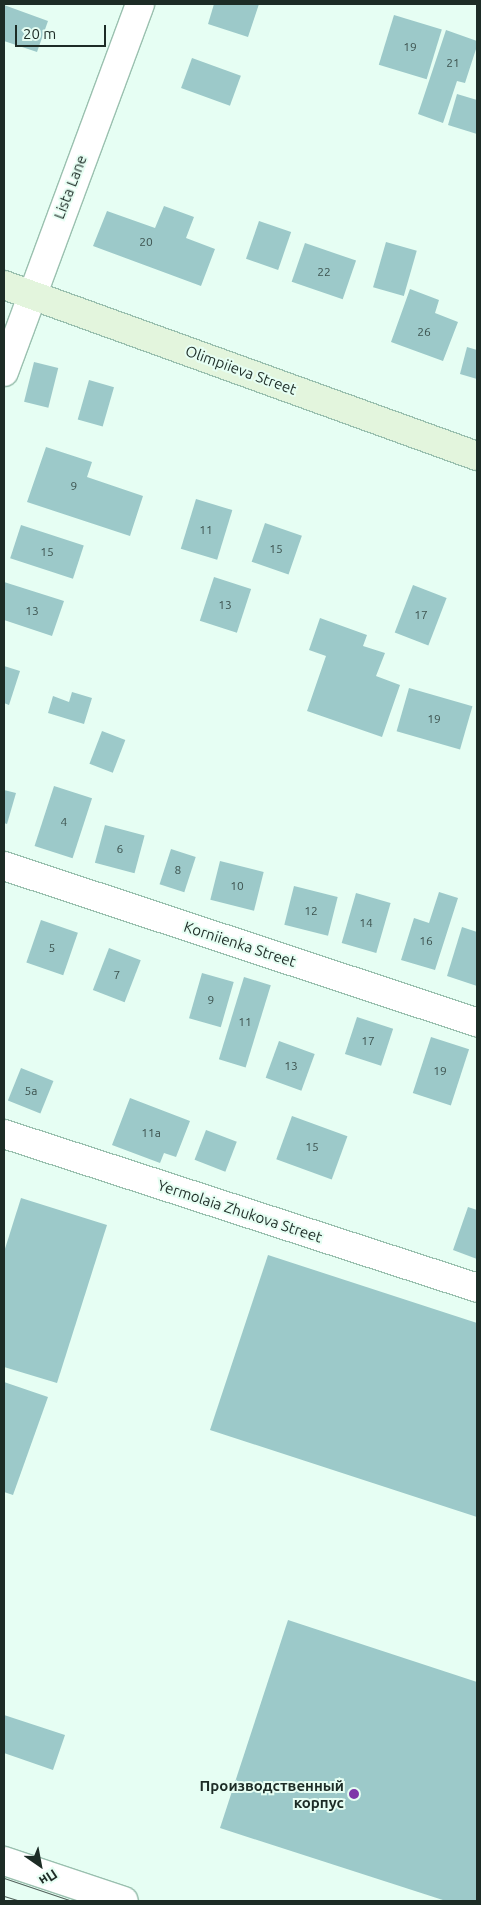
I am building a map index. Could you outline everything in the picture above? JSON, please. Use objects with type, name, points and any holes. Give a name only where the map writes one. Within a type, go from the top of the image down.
[{"type":"main road","name":"Olimpiieva Street","points":[[4,285],[477,456]]},
{"type":"street","name":"Lista Lane","points":[[4,372],[30,294],[140,4]]},
{"type":"street","name":"Korniienka Street","points":[[4,866],[477,1022]]},
{"type":"street","name":"Yermolaia Zhukova Street","points":[[4,1134],[477,1288]]},
{"type":"street","points":[[4,1861],[124,1901]]},
{"type":"building","points":[[214,4],[259,4],[248,37],[208,24]]},
{"type":"building","points":[[4,5],[48,21],[37,52],[4,41]]},
{"type":"building","points":[[394,15],[442,30],[427,79],[379,65]]},
{"type":"building","points":[[446,30],[477,41],[477,46],[465,83],[457,81],[443,123],[418,114]]},
{"type":"building","points":[[192,58],[241,76],[230,106],[181,88]]},
{"type":"building","points":[[457,94],[477,100],[477,134],[448,125]]},
{"type":"building","points":[[164,206],[194,217],[186,238],[215,249],[201,286],[93,246],[107,211],[155,228]]},
{"type":"building","points":[[259,221],[291,232],[278,270],[246,259]]},
{"type":"building","points":[[386,242],[417,251],[404,296],[373,287]]},
{"type":"building","points":[[305,243],[356,261],[343,299],[292,282]]},
{"type":"building","points":[[410,289],[439,300],[435,313],[458,322],[443,361],[391,342]]},
{"type":"building","points":[[467,347],[477,350],[477,379],[460,374]]},
{"type":"building","points":[[34,362],[58,368],[48,408],[24,402]]},
{"type":"building","points":[[89,380],[114,387],[103,427],[78,419]]},
{"type":"building","points":[[46,447],[92,462],[87,477],[143,496],[130,536],[27,502]]},
{"type":"building","points":[[196,499],[232,510],[217,560],[181,549]]},
{"type":"building","points":[[265,523],[302,536],[289,574],[252,562]]},
{"type":"building","points":[[21,525],[84,545],[73,579],[10,558]]},
{"type":"building","points":[[214,577],[251,589],[237,633],[200,621]]},
{"type":"building","points":[[4,582],[64,601],[52,636],[4,620]]},
{"type":"building","points":[[413,585],[447,598],[428,646],[395,633]]},
{"type":"building","points":[[320,618],[367,635],[363,646],[385,653],[376,676],[400,685],[382,737],[307,711],[326,656],[309,650]]},
{"type":"building","points":[[4,666],[20,671],[9,705],[4,703]]},
{"type":"building","points":[[409,688],[472,706],[460,749],[397,731]]},
{"type":"building","points":[[72,692],[92,698],[84,724],[48,713],[53,696],[69,702]]},
{"type":"building","points":[[102,731],[125,740],[113,773],[89,764]]},
{"type":"building","points":[[54,786],[92,798],[73,858],[35,846]]},
{"type":"building","points":[[4,790],[16,793],[7,824],[4,823]]},
{"type":"building","points":[[105,825],[145,836],[135,873],[95,863]]},
{"type":"building","points":[[171,849],[196,857],[184,892],[160,884]]},
{"type":"building","points":[[220,861],[264,872],[254,911],[210,900]]},
{"type":"building","points":[[294,886],[338,897],[328,936],[284,925]]},
{"type":"building","points":[[439,892],[458,898],[435,970],[401,960],[414,918],[429,923]]},
{"type":"building","points":[[356,893],[391,903],[376,953],[342,943]]},
{"type":"building","points":[[41,920],[78,933],[63,975],[26,963]]},
{"type":"building","points":[[462,927],[477,932],[477,986],[447,976]]},
{"type":"building","points":[[109,948],[141,960],[125,1002],[93,990]]},
{"type":"building","points":[[202,973],[234,982],[221,1027],[189,1018]]},
{"type":"building","points":[[244,977],[271,985],[246,1067],[219,1059]]},
{"type":"building","points":[[357,1017],[393,1029],[381,1066],[345,1054]]},
{"type":"building","points":[[431,1037],[469,1049],[451,1105],[413,1093]]},
{"type":"building","points":[[279,1041],[315,1054],[301,1091],[266,1078]]},
{"type":"building","points":[[21,1068],[53,1081],[40,1114],[8,1100]]},
{"type":"building","points":[[130,1098],[190,1121],[176,1157],[164,1153],[160,1163],[112,1145]]},
{"type":"building","points":[[292,1116],[347,1136],[332,1179],[276,1159]]},
{"type":"building","points":[[206,1130],[237,1142],[225,1172],[195,1160]]},
{"type":"building","points":[[21,1198],[107,1225],[57,1383],[4,1367],[4,1252]]},
{"type":"building","points":[[468,1207],[477,1210],[477,1259],[453,1250]]},
{"type":"building","points":[[268,1255],[477,1323],[477,1517],[210,1430]]},
{"type":"building","points":[[4,1382],[48,1397],[13,1495],[4,1492]]},
{"type":"building","name":"Производственный корпус","points":[[288,1620],[477,1682],[477,1901],[446,1901],[220,1828]]},
{"type":"building","points":[[4,1715],[65,1735],[53,1770],[4,1753]]},
{"type":"tram line","points":[[4,1878],[72,1901]]},
{"type":"tram line","points":[[4,1896],[20,1901]]},
{"type":"place","name":"Производственный корпус","points":[[354,1794]]}]
